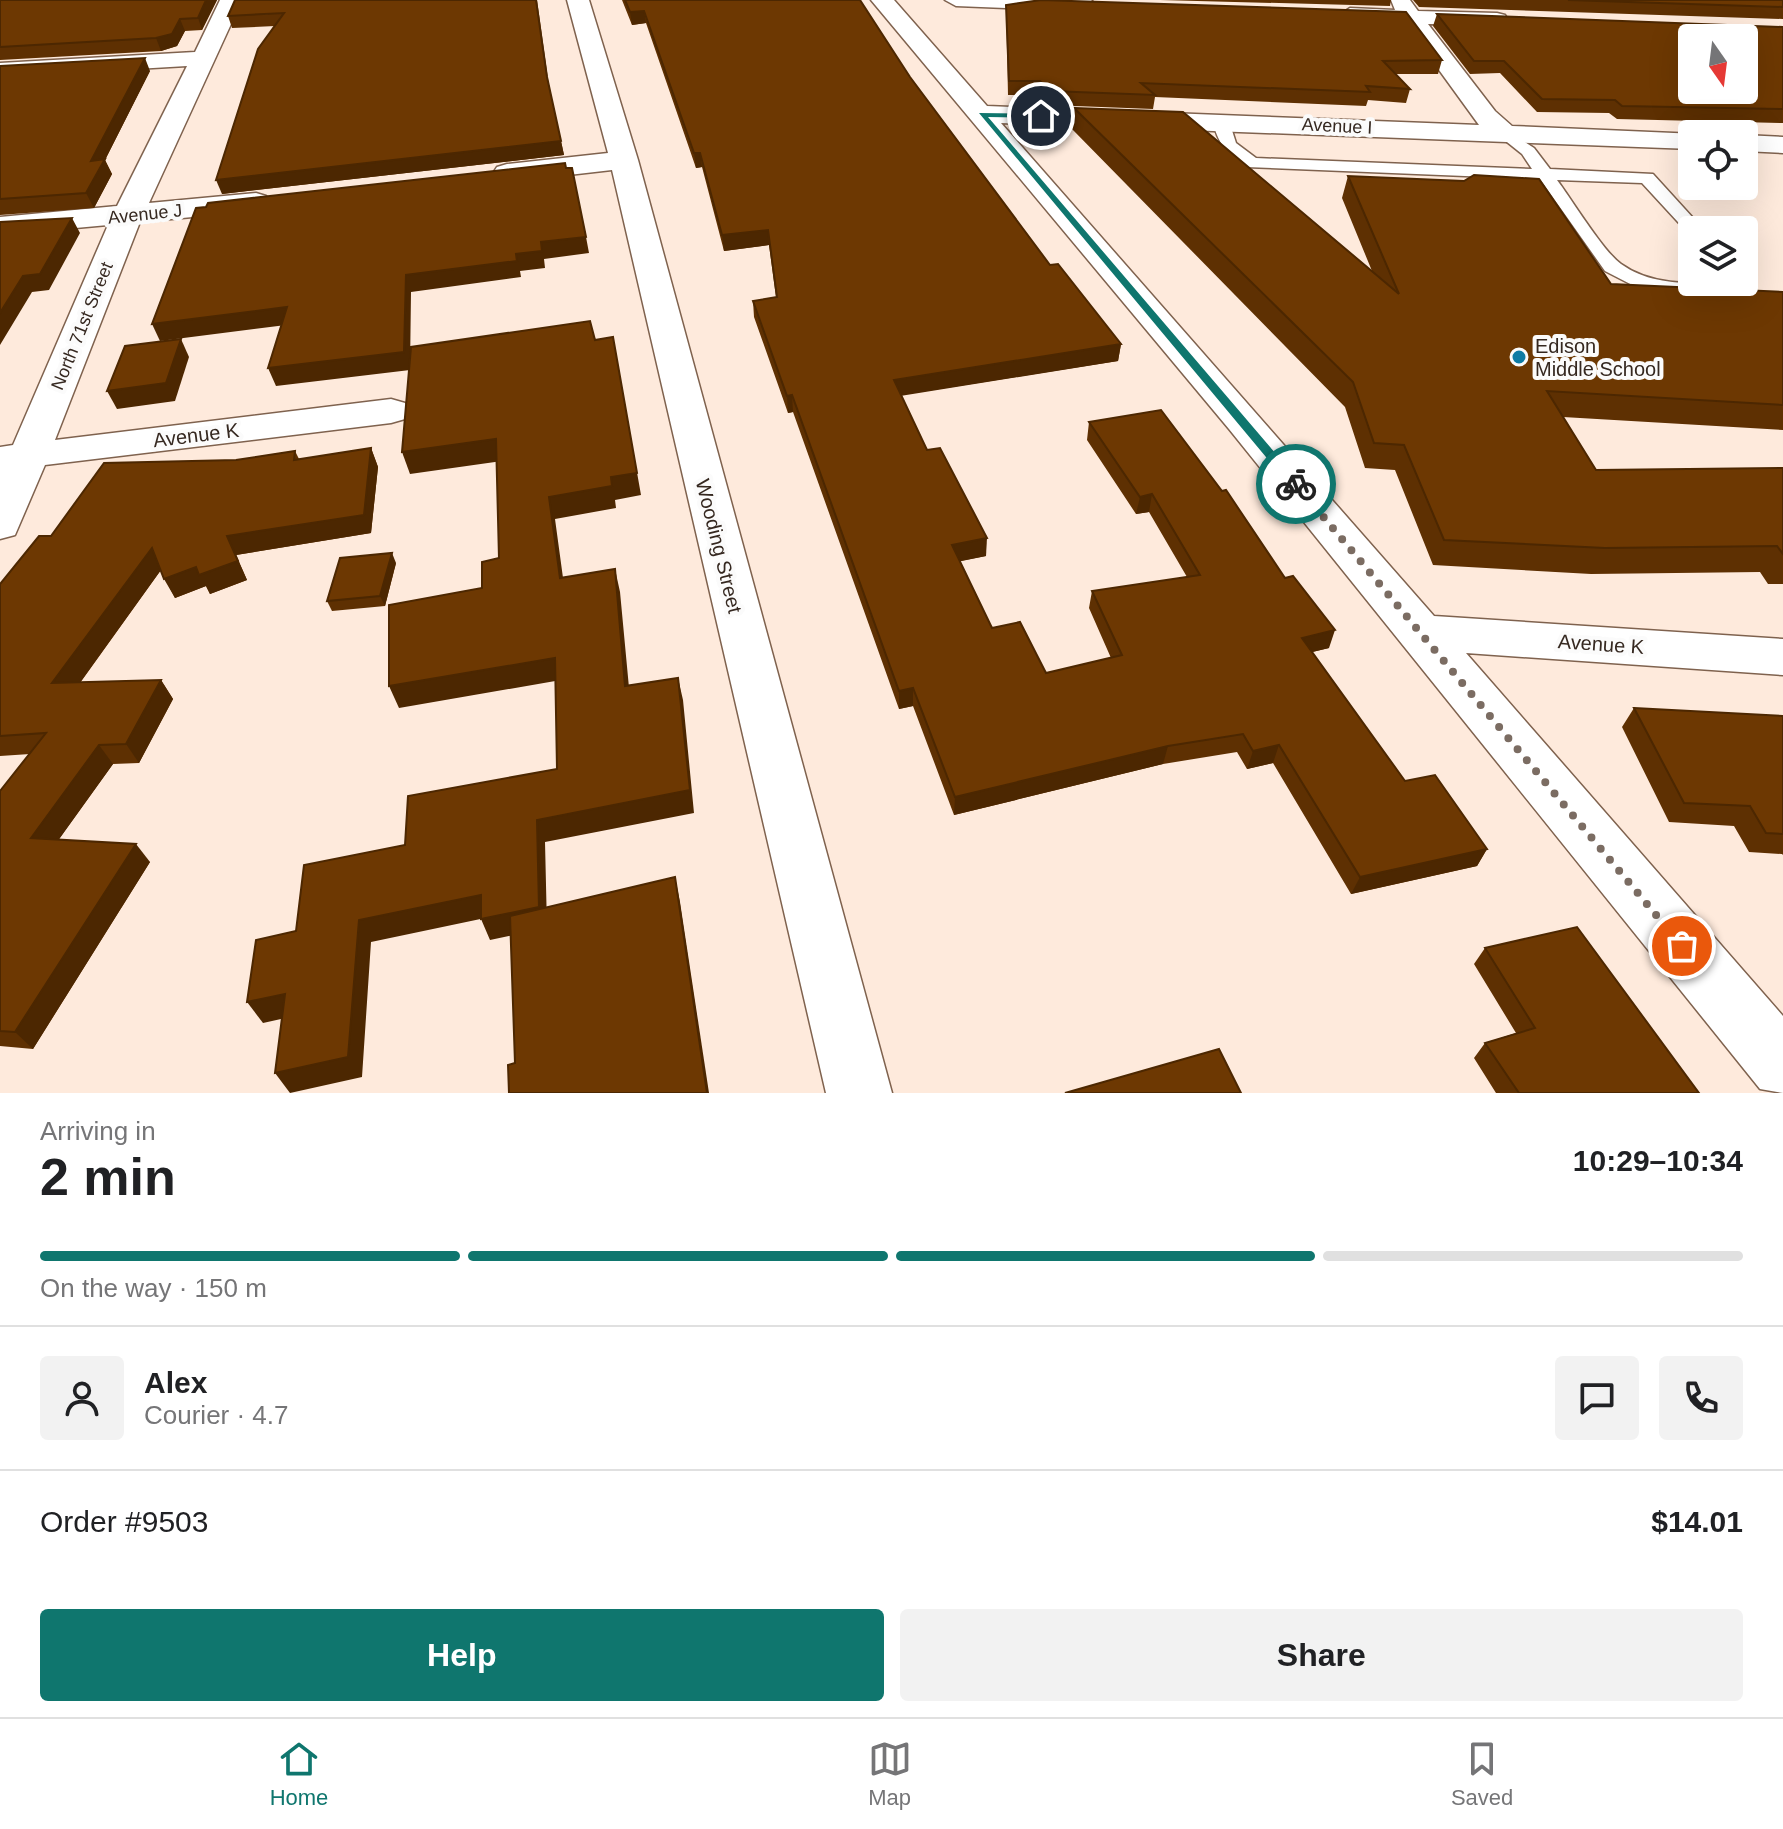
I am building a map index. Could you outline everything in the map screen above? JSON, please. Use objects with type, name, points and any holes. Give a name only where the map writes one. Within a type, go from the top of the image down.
[{"type":"street","name":"North 71st Street","points":[[0,525],[15,457],[231,0]]},
{"type":"street","name":"Wooding Street","points":[[578,0],[624,160],[675,373],[859,1093]]},
{"type":"street","points":[[882,0],[1783,1066]]},
{"type":"street","points":[[956,0],[1113,6]]},
{"type":"street","points":[[1405,9],[1486,117],[1505,134]]},
{"type":"street","points":[[1333,14],[1405,9],[1520,21]]},
{"type":"street","points":[[0,70],[206,58]]},
{"type":"street","name":"Avenue I","points":[[981,114],[1678,140]]},
{"type":"street","points":[[1758,144],[1783,145]]},
{"type":"street","points":[[484,176],[624,160]]},
{"type":"street","name":"Avenue J","points":[[0,226],[127,217],[282,199]]},
{"type":"street","name":"Avenue K","points":[[15,457],[391,411]]},
{"type":"street","name":"Avenue K","points":[[1418,632],[1783,657]]},
{"type":"lane","points":[[1221,121],[1223,138],[1231,151],[1252,163],[1647,178],[1682,216]]},
{"type":"lane","points":[[1505,134],[1528,151],[1612,267],[1645,284],[1678,289]]},
{"type":"building","points":[[0,0],[206,0],[198,18],[180,19],[172,34],[156,38],[0,47]]},
{"type":"building","points":[[235,0],[536,0],[547,77],[561,141],[216,180],[258,49],[284,13],[228,16]]},
{"type":"building","points":[[625,0],[860,0],[910,77],[1050,265],[1058,264],[1121,344],[894,380],[927,450],[940,448],[987,538],[952,545],[992,628],[1020,622],[1046,673],[1122,655],[1092,591],[1200,575],[1152,494],[1140,497],[1089,422],[1161,410],[1222,491],[1226,490],[1285,578],[1293,576],[1335,630],[1302,638],[1405,781],[1435,775],[1487,849],[1360,877],[1279,745],[1253,751],[1243,734],[1168,746],[955,797],[913,688],[899,691],[792,395],[787,396],[753,301],[777,297],[768,230],[722,235],[700,153],[694,153],[644,11],[630,12]]},
{"type":"building","points":[[1041,0],[1406,12],[1442,60],[1383,61],[1410,89],[1366,86],[1370,92],[1141,83],[1155,95],[1050,91],[1040,81],[1009,81],[1006,5]]},
{"type":"building","points":[[1568,0],[1783,0],[1783,7]]},
{"type":"building","points":[[1437,14],[1703,24],[1678,24],[1678,104],[1758,104],[1758,26],[1783,27],[1783,109],[1622,106],[1615,100],[1542,99],[1504,61],[1474,61]]},
{"type":"building","points":[[145,58],[91,161],[105,159],[86,193],[0,199],[0,66]]},
{"type":"building","points":[[1074,108],[1183,112],[1399,294],[1348,176],[1464,181],[1474,175],[1539,179],[1611,284],[1678,287],[1678,296],[1758,296],[1758,291],[1783,292],[1783,405],[1547,391],[1596,470],[1783,468],[1783,554],[1777,546],[1605,548],[1444,540],[1404,445],[1374,443],[1353,382]]},
{"type":"building","points":[[565,163],[566,168],[572,168],[586,237],[541,242],[542,251],[516,254],[517,261],[406,275],[404,352],[268,368],[287,307],[152,324],[196,208],[206,207],[208,203]]},
{"type":"building","points":[[72,218],[40,274],[23,276],[0,313],[0,222]]},
{"type":"building","points":[[590,321],[595,340],[613,337],[637,473],[611,477],[612,486],[549,497],[560,578],[615,569],[625,686],[678,678],[690,790],[537,820],[539,907],[481,919],[481,895],[359,920],[348,1057],[275,1073],[285,994],[247,1002],[256,940],[296,931],[304,865],[405,845],[408,796],[557,769],[555,658],[389,686],[389,605],[482,588],[482,562],[499,558],[496,439],[402,452],[411,347]]},
{"type":"building","points":[[181,339],[166,383],[107,391],[125,346]]},
{"type":"building","points":[[371,448],[364,515],[227,536],[238,561],[199,575],[196,567],[164,579],[152,548],[52,683],[161,680],[126,744],[99,745],[31,838],[136,844],[15,1032],[0,1031],[0,791],[46,733],[0,736],[0,584],[39,536],[51,536],[104,463],[236,460],[295,451],[294,460]]},
{"type":"building","points":[[392,553],[380,596],[327,601],[340,558]]},
{"type":"building","points":[[1634,708],[1783,716],[1783,834],[1766,833],[1750,806],[1684,803]]},
{"type":"building","points":[[675,877],[707,1093],[509,1093],[508,1065],[515,1063],[510,916]]},
{"type":"building","points":[[1577,927],[1699,1093],[1519,1093],[1485,1043],[1535,1028],[1485,948]]},
{"type":"building","points":[[1219,1049],[1241,1093],[1065,1093]]},
{"type":"way so far","points":[[1296,484],[1682,946]]},
{"type":"place","name":"Edison Middle School","points":[[1519,357]]},
{"type":"route","points":[[1041,116],[981,114],[1296,484]]}]
